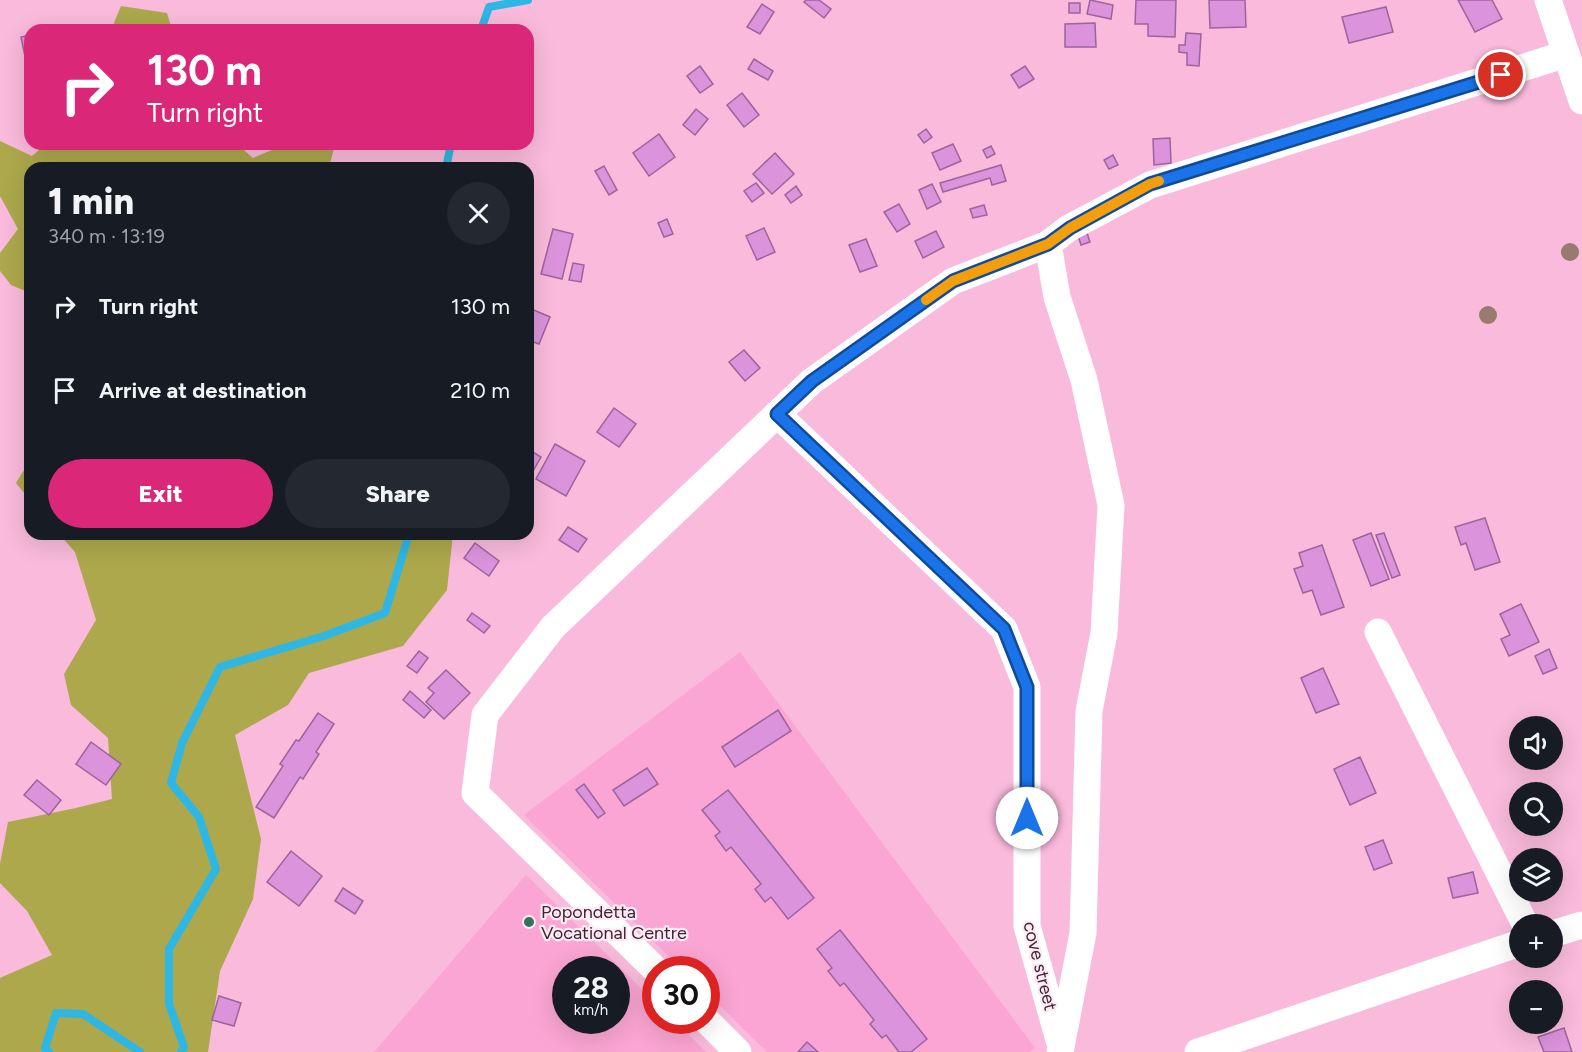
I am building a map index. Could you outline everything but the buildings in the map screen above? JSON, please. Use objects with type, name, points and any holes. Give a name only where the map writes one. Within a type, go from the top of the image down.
[{"type":"street","points":[[1548,0],[1582,101]]},
{"type":"street","points":[[642,956],[475,793],[485,715],[553,627],[812,381],[953,281],[1048,244],[1070,228],[1150,184],[1566,54]]},
{"type":"street","points":[[1048,244],[1057,297],[1084,380],[1111,506],[1104,633],[1089,711],[1083,933],[1060,1048]]},
{"type":"street","name":"cove street","points":[[777,414],[1004,629],[1027,687],[1027,926],[1060,1048]]},
{"type":"street","points":[[1378,632],[1520,914]]},
{"type":"street","points":[[1563,931],[1582,925]]},
{"type":"street","points":[[1198,1052],[1509,948]]},
{"type":"street","points":[[720,1034],[738,1052]]},
{"type":"shaded area","points":[[121,6],[167,13],[170,24],[114,24]]},
{"type":"shaded area","points":[[0,141],[32,156],[39,150],[244,150],[253,158],[272,150],[334,150],[330,162],[24,162],[24,290],[11,285],[0,271],[0,253],[18,229],[0,196]]},
{"type":"shaded area","points":[[24,470],[24,493],[16,483]]},
{"type":"shaded area","points":[[64,540],[452,540],[447,590],[403,646],[309,673],[288,705],[235,735],[261,839],[253,899],[220,971],[208,1052],[0,1052],[0,978],[52,955],[27,911],[0,883],[0,864],[8,822],[112,799],[108,738],[71,705],[64,674],[96,620],[75,552]]},
{"type":"shaded area","points":[[740,652],[1035,1048],[1029,1052],[767,1052],[720,1006],[720,956],[669,956],[524,815]]},
{"type":"shaded area","name":"Popondetta Vocational Centre","points":[[526,875],[608,956],[552,956],[552,1034],[630,1034],[630,977],[642,989],[642,1034],[688,1034],[706,1052],[374,1052]]},
{"type":"waterway","points":[[483,24],[489,7],[528,0]]},
{"type":"waterway","points":[[447,162],[450,150]]},
{"type":"waterway","points":[[181,1052],[184,1047],[169,1004],[169,949],[216,869],[199,817],[171,783],[182,743],[220,667],[324,636],[385,613],[407,540]]},
{"type":"waterway","points":[[49,1052],[45,1048],[56,1013],[83,1014],[140,1052]]},
{"type":"slow traffic","points":[[926,300],[953,281],[1048,244],[1070,228],[1159,181]]},
{"type":"place","name":"Popondetta Vocational Centre","points":[[529,922]]},
{"type":"route","points":[[1027,818],[1027,687],[1004,629],[777,414],[812,381],[953,281],[1048,244],[1070,228],[1150,184],[1501,75]]}]
